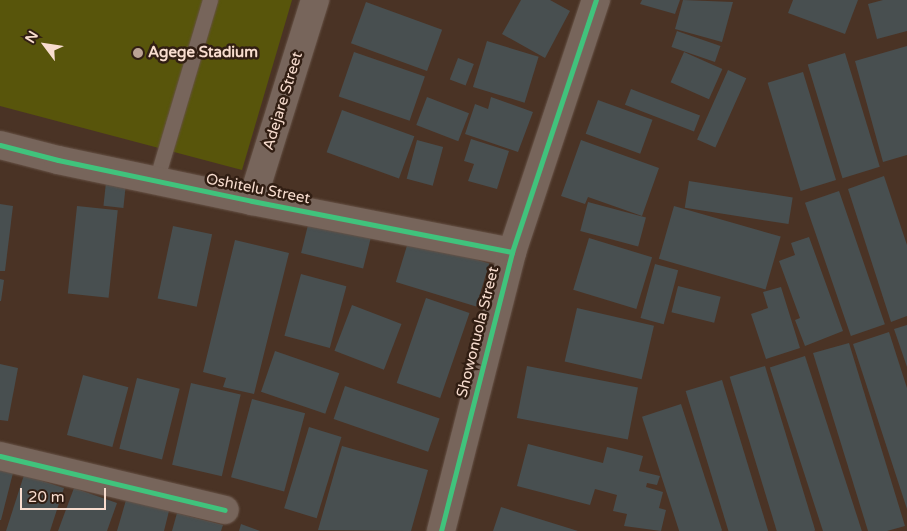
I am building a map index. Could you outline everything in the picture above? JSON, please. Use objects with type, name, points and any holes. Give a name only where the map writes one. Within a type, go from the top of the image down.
[{"type":"street","name":"Adejare Street","points":[[252,201],[315,0]]},
{"type":"street","name":"Showonuola Street","points":[[441,531],[512,252],[596,0]]},
{"type":"street","name":"Oshitelu Street","points":[[0,145],[156,181],[512,252]]},
{"type":"street","points":[[0,456],[225,510]]},
{"type":"lane","points":[[156,181],[210,0]]},
{"type":"shaded area","name":"Agege Stadium","points":[[0,0],[292,0],[242,170],[0,106]]},
{"type":"building","points":[[521,0],[550,0],[570,11],[545,58],[502,34]]},
{"type":"building","points":[[642,0],[680,0],[675,14],[640,4]]},
{"type":"building","points":[[683,0],[733,2],[722,42],[675,29]]},
{"type":"building","points":[[793,0],[858,0],[845,34],[788,13]]},
{"type":"building","points":[[883,0],[907,0],[907,31],[877,39],[868,4]]},
{"type":"building","points":[[366,2],[442,30],[427,71],[351,43]]},
{"type":"building","points":[[677,31],[720,46],[715,62],[671,47]]},
{"type":"building","points":[[487,41],[539,57],[525,103],[473,87]]},
{"type":"building","points":[[907,46],[907,155],[883,162],[855,61]]},
{"type":"building","points":[[354,52],[425,76],[410,121],[339,96]]},
{"type":"building","points":[[684,52],[722,69],[709,99],[671,82]]},
{"type":"building","points":[[845,53],[880,167],[842,178],[808,64]]},
{"type":"building","points":[[458,58],[474,64],[466,86],[450,79]]},
{"type":"building","points":[[728,70],[746,78],[715,148],[697,139]]},
{"type":"building","points":[[803,72],[836,180],[801,191],[768,83]]},
{"type":"building","points":[[631,89],[700,116],[694,131],[625,105]]},
{"type":"building","points":[[427,97],[469,113],[458,141],[416,125]]},
{"type":"building","points":[[491,97],[533,112],[518,152],[465,134],[475,104],[488,109]]},
{"type":"building","points":[[598,100],[653,120],[640,154],[586,134]]},
{"type":"building","points":[[342,110],[414,136],[399,179],[327,152]]},
{"type":"building","points":[[471,139],[509,151],[497,189],[468,181],[474,164],[464,161]]},
{"type":"building","points":[[417,140],[443,147],[433,186],[407,179]]},
{"type":"building","points":[[581,140],[659,168],[642,216],[588,197],[585,204],[561,196]]},
{"type":"building","points":[[884,176],[907,245],[907,316],[891,322],[848,189]]},
{"type":"building","points":[[689,181],[793,197],[788,224],[685,208]]},
{"type":"building","points":[[106,182],[126,184],[123,208],[103,206]]},
{"type":"building","points":[[839,191],[885,324],[851,336],[805,203]]},
{"type":"building","points":[[588,202],[646,218],[638,247],[580,231]]},
{"type":"building","points":[[0,204],[13,206],[5,271],[0,271]]},
{"type":"building","points":[[77,206],[118,210],[109,298],[68,294]]},
{"type":"building","points":[[674,206],[781,237],[766,289],[659,259]]},
{"type":"building","points":[[310,217],[372,232],[363,268],[301,253]]},
{"type":"building","points":[[173,226],[212,234],[197,307],[158,298]]},
{"type":"building","points":[[809,237],[843,331],[805,346],[795,320],[800,318],[779,261],[795,255],[791,243]]},
{"type":"building","points":[[589,238],[652,257],[636,309],[573,290]]},
{"type":"building","points":[[409,239],[489,264],[476,307],[396,282]]},
{"type":"building","points":[[235,240],[289,253],[254,394],[223,387],[226,378],[203,372]]},
{"type":"building","points":[[655,264],[678,270],[664,324],[641,318]]},
{"type":"building","points":[[301,274],[346,286],[330,348],[284,336]]},
{"type":"building","points":[[0,279],[4,280],[1,301],[0,301]]},
{"type":"building","points":[[678,286],[721,297],[714,323],[671,312]]},
{"type":"building","points":[[781,287],[800,348],[766,359],[751,314],[768,308],[763,292]]},
{"type":"building","points":[[426,298],[469,313],[440,398],[397,383]]},
{"type":"building","points":[[352,305],[401,324],[384,370],[334,351]]},
{"type":"building","points":[[577,308],[654,326],[642,379],[565,362]]},
{"type":"building","points":[[907,325],[907,367],[894,329]]},
{"type":"building","points":[[889,332],[907,388],[907,509],[853,344]]},
{"type":"building","points":[[849,343],[905,526],[887,531],[868,531],[813,353]]},
{"type":"building","points":[[275,351],[339,373],[325,414],[261,392]]},
{"type":"building","points":[[805,356],[862,531],[823,531],[770,367]]},
{"type":"building","points":[[0,364],[18,368],[8,421],[0,420]]},
{"type":"building","points":[[527,366],[638,388],[628,440],[517,418]]},
{"type":"building","points":[[765,366],[815,530],[777,531],[730,377]]},
{"type":"building","points":[[83,375],[128,387],[112,447],[67,435]]},
{"type":"building","points":[[137,378],[180,389],[162,459],[119,449]]},
{"type":"building","points":[[722,380],[768,531],[728,531],[686,391]]},
{"type":"building","points":[[191,383],[241,394],[222,476],[172,465]]},
{"type":"building","points":[[345,386],[440,419],[428,452],[334,419]]},
{"type":"building","points":[[252,399],[305,413],[284,491],[231,477]]},
{"type":"building","points":[[681,404],[722,530],[679,531],[642,417]]},
{"type":"building","points":[[309,427],[342,437],[317,518],[284,508]]},
{"type":"building","points":[[528,444],[603,463],[607,447],[643,456],[639,471],[660,476],[657,485],[647,483],[646,487],[663,492],[659,508],[666,510],[661,531],[624,526],[627,514],[613,511],[617,495],[595,489],[590,505],[517,486]]},
{"type":"building","points":[[342,446],[428,470],[411,531],[318,530]]},
{"type":"building","points":[[0,470],[13,473],[1,520],[0,520]]},
{"type":"building","points":[[24,475],[64,488],[50,531],[6,531]]},
{"type":"building","points":[[74,488],[117,503],[107,531],[58,531]]},
{"type":"building","points":[[126,500],[169,511],[164,531],[117,531]]},
{"type":"building","points":[[501,507],[578,531],[493,531]]},
{"type":"building","points":[[177,513],[223,525],[221,531],[172,531]]},
{"type":"building","points":[[241,524],[260,531],[239,531]]},
{"type":"cycle path","points":[[441,531],[512,252],[596,0]]},
{"type":"cycle path","points":[[0,145],[58,160],[252,201],[512,252]]},
{"type":"cycle path","points":[[0,456],[225,510]]},
{"type":"place","name":"Agege Stadium","points":[[138,53]]}]
